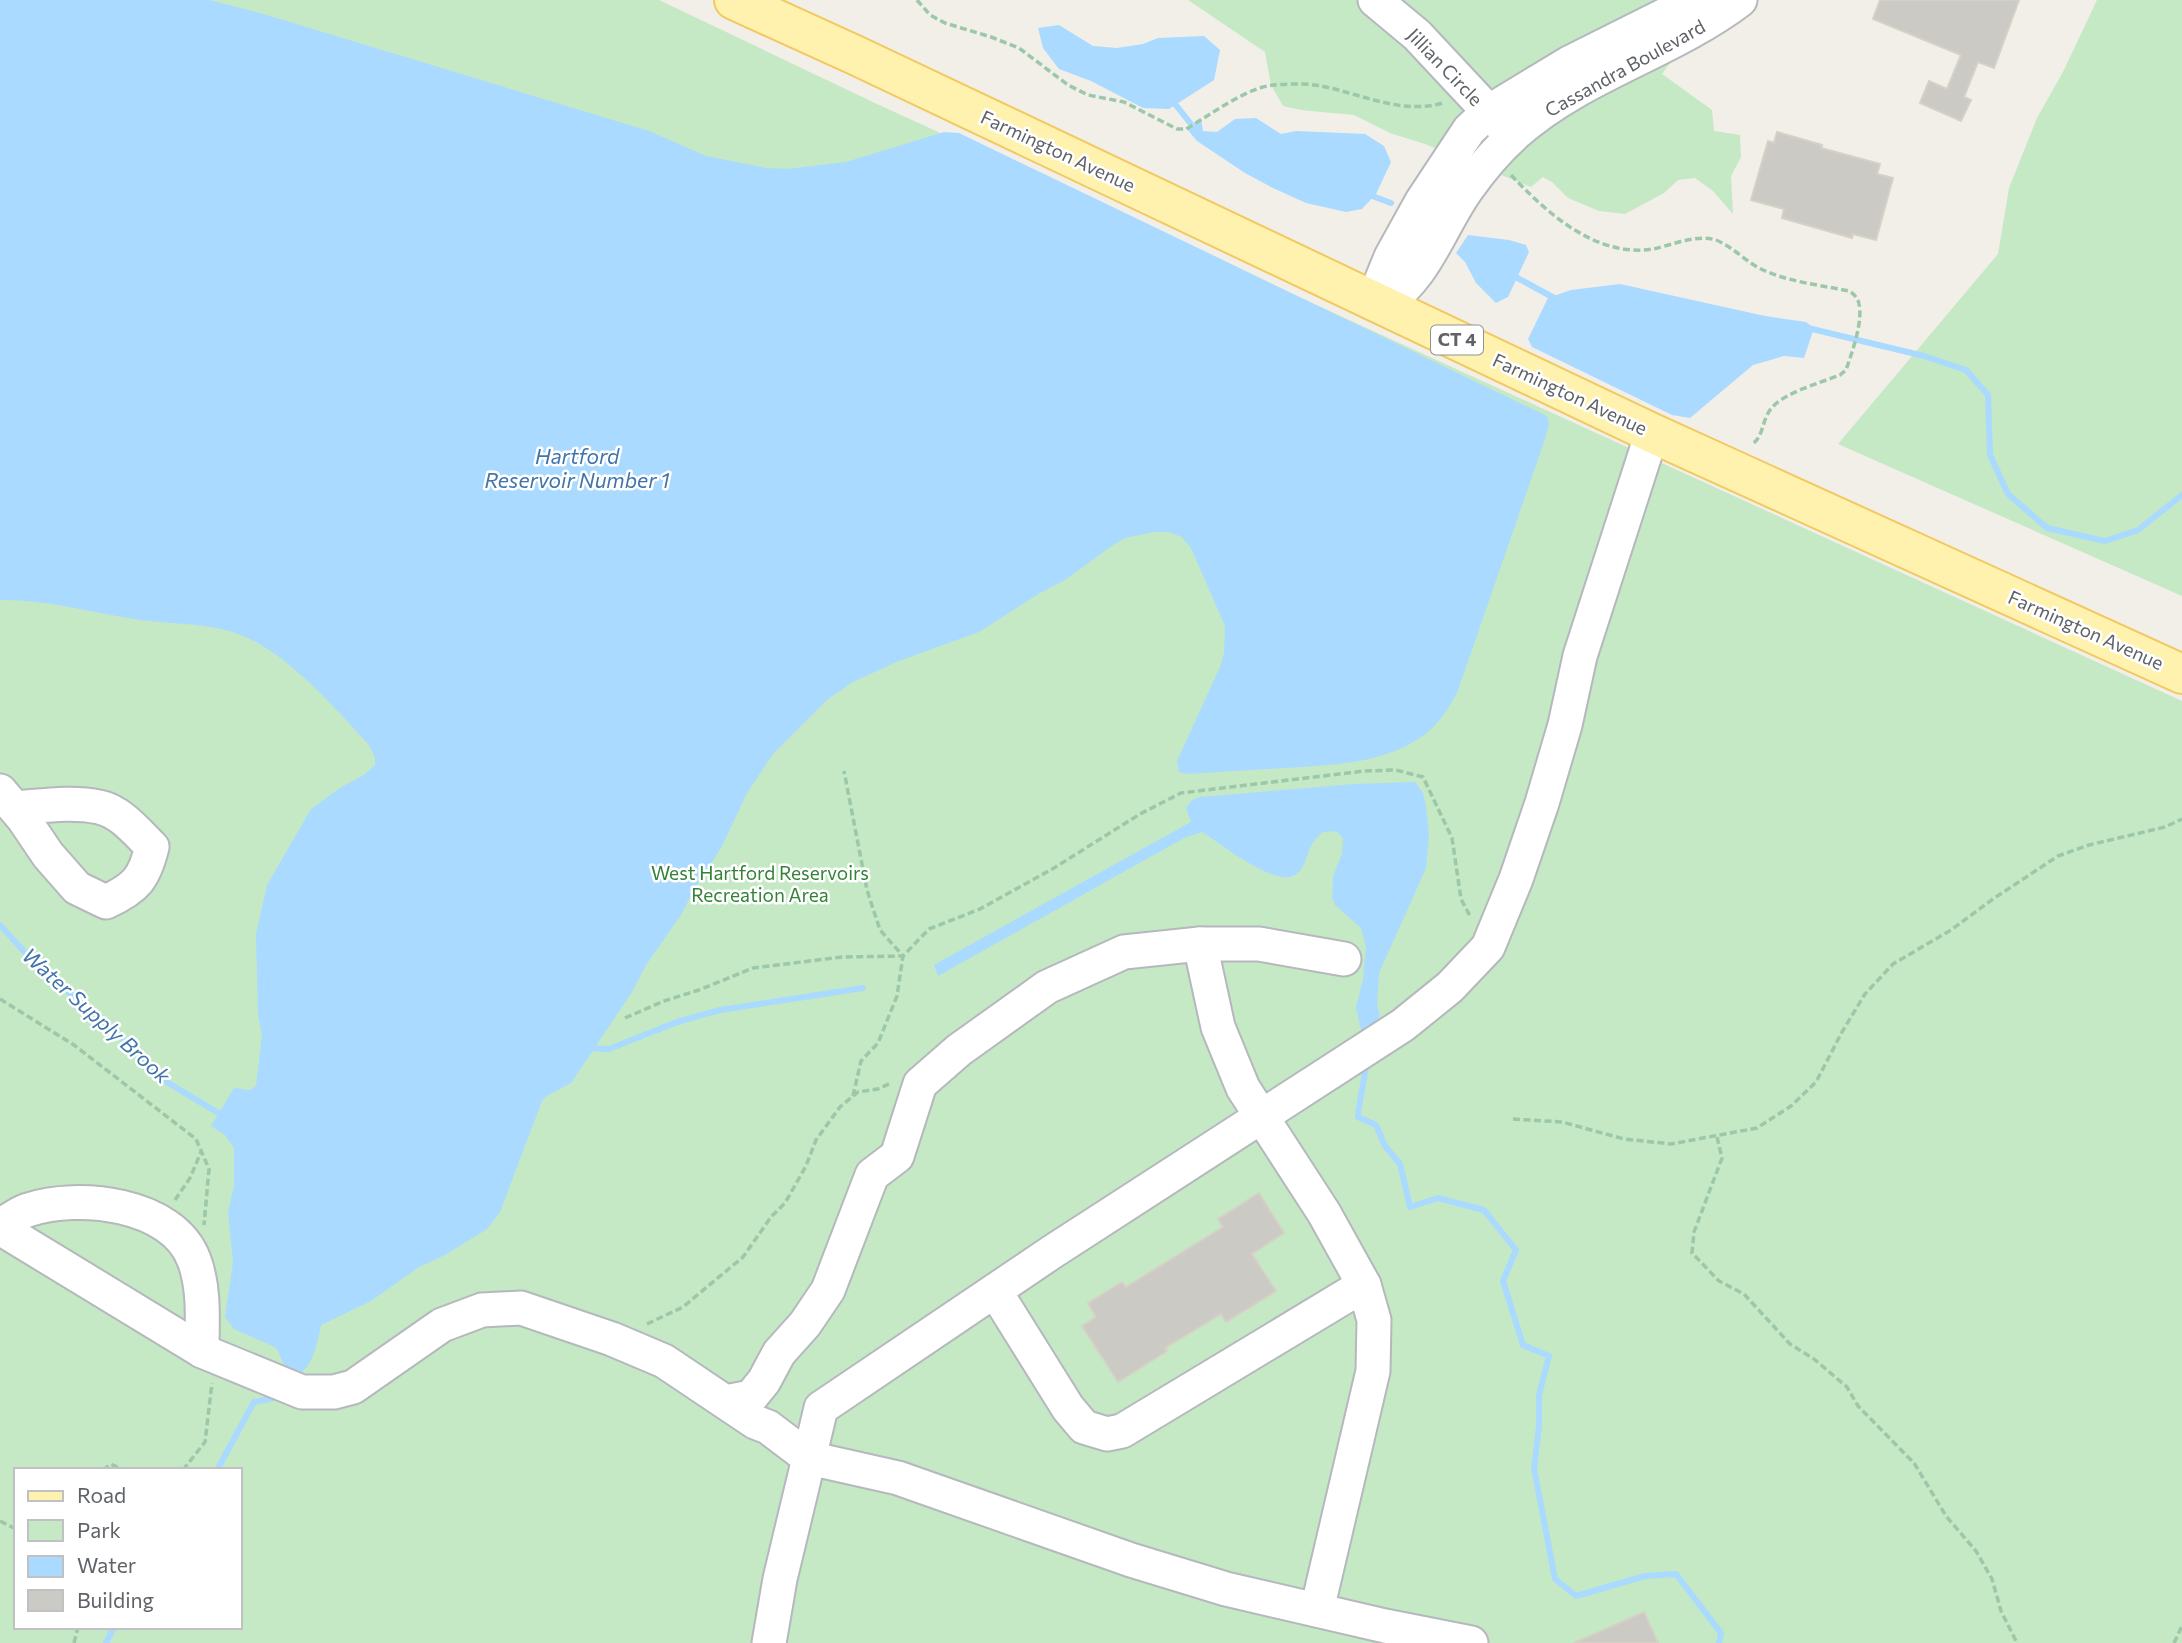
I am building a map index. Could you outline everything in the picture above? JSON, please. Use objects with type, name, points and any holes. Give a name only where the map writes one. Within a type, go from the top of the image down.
[{"type":"main road","name":"Farmington Avenue","points":[[734,0],[1384,304],[1652,433],[2182,674]]},
{"type":"street","name":"Jillian Circle","points":[[1375,0],[1417,35],[1478,121],[1503,146]]},
{"type":"street","name":"Cassandra Boulevard","points":[[1695,0],[1569,63],[1478,121],[1422,201],[1391,257],[1382,279],[1384,304],[1400,295],[1412,281],[1466,189],[1503,146],[1550,106],[1693,32],[1740,0]]},
{"type":"street","points":[[769,1643],[780,1580],[821,1408],[1052,1252],[1403,1026],[1450,987],[1488,947],[1516,879],[1542,803],[1580,656],[1652,433]]},
{"type":"street","points":[[726,1402],[751,1396],[764,1381],[779,1353],[805,1324],[828,1290],[872,1175],[897,1156],[920,1084],[959,1050],[1046,987],[1124,952],[1200,944],[1259,944],[1344,959]]},
{"type":"street","points":[[1200,944],[1218,1027],[1243,1088],[1324,1213],[1364,1285],[1374,1320],[1373,1371],[1317,1610]]},
{"type":"street","points":[[210,1354],[194,1259],[174,1231],[157,1220],[123,1207],[58,1204],[26,1210],[0,1227],[210,1354],[302,1392],[334,1392],[353,1387],[442,1325],[482,1310],[521,1308],[612,1339],[664,1361],[755,1422],[768,1427],[809,1458],[898,1478],[1082,1543],[1226,1589],[1471,1643]]},
{"type":"street","points":[[995,1291],[1068,1408],[1083,1427],[1107,1434],[1122,1431],[1364,1285]]},
{"type":"path","points":[[917,0],[930,15],[945,23],[1019,48],[1068,85],[1088,95],[1124,102],[1177,130],[1186,129],[1255,90],[1271,85],[1318,85],[1405,108],[1432,107],[1448,102],[1478,121]]},
{"type":"path","points":[[1503,146],[1518,183],[1569,228],[1596,241],[1624,249],[1649,249],[1702,238],[1715,240],[1774,275],[1849,291],[1856,297],[1859,305],[1858,324],[1846,370],[1783,399],[1771,409],[1765,419],[1758,441]]},
{"type":"path","points":[[853,1096],[861,1061],[878,1043],[897,996],[903,956],[929,929],[980,909],[1054,868],[1140,814],[1181,793],[1364,771],[1396,770],[1423,777],[1452,838],[1461,899],[1488,947]]},
{"type":"path","points":[[844,771],[867,890],[880,930],[903,956]]},
{"type":"path","points":[[1513,1119],[1562,1122],[1624,1139],[1671,1144],[1757,1128],[1791,1106],[1816,1082],[1866,994],[1893,964],[1951,930],[2058,856],[2090,845],[2165,827],[2182,819]]},
{"type":"path","points":[[625,1018],[753,968],[842,957],[903,956]]},
{"type":"path","points":[[0,999],[74,1045],[196,1139],[209,1169],[206,1218],[194,1259]]},
{"type":"path","points":[[644,1326],[684,1307],[743,1257],[771,1217],[785,1203],[806,1166],[816,1140],[840,1107],[858,1092],[878,1089],[899,1080],[931,1075]]},
{"type":"path","points":[[1717,1137],[1722,1158],[1694,1232],[1692,1252],[1719,1281],[1744,1294],[1790,1344],[1814,1359],[1847,1387],[1858,1406],[1914,1463],[1946,1516],[1976,1551],[1992,1579],[2001,1611],[2017,1643]]},
{"type":"path","points":[[157,1220],[172,1205],[190,1178],[202,1150]]},
{"type":"path","points":[[185,1468],[205,1442],[210,1354]]},
{"type":"path","points":[[106,1468],[111,1464],[121,1468]]},
{"type":"path","points":[[2174,1643],[2182,1626]]},
{"type":"green space","name":"West Hartford Reservoirs Recreation Area","points":[[0,0],[659,0],[877,104],[2182,701],[2182,1643],[0,1643]]},
{"type":"green space","points":[[1188,0],[1695,0],[1674,57],[1662,74],[1712,110],[1714,131],[1740,135],[1741,157],[1731,176],[1733,214],[1713,191],[1695,178],[1678,180],[1664,193],[1625,214],[1599,211],[1568,198],[1543,177],[1531,187],[1425,144],[1390,133],[1354,115],[1283,106],[1271,85],[1265,52]]},
{"type":"green space","points":[[2097,0],[2182,0],[2182,596],[1838,444],[1998,254],[2009,188],[2037,118],[2063,72]]},
{"type":"water","name":"Hartford Reservoir Number 1","points":[[0,0],[209,0],[649,131],[706,156],[766,168],[787,169],[846,162],[944,132],[959,133],[1547,416],[1549,424],[1545,439],[1457,693],[1439,721],[1424,735],[1409,745],[1375,757],[1321,766],[1188,774],[1179,772],[1177,761],[1220,667],[1224,653],[1225,626],[1191,548],[1182,537],[1168,532],[1125,538],[1065,580],[979,632],[896,662],[851,683],[827,700],[773,754],[747,793],[721,848],[681,915],[646,965],[632,992],[571,1083],[542,1101],[500,1212],[487,1229],[445,1255],[419,1267],[371,1301],[321,1325],[311,1360],[300,1373],[294,1373],[284,1365],[275,1347],[234,1329],[225,1317],[233,1262],[228,1212],[234,1186],[234,1148],[225,1135],[211,1126],[234,1088],[250,1090],[256,1086],[262,1035],[258,1015],[256,934],[267,885],[311,809],[364,775],[375,765],[375,758],[369,745],[305,679],[268,649],[248,638],[204,626],[140,620],[48,603],[0,600]]},
{"type":"water","points":[[1059,25],[1093,46],[1117,48],[1143,44],[1158,38],[1204,36],[1220,50],[1214,80],[1169,109],[1143,108],[1091,81],[1059,69],[1043,48],[1038,28]]},
{"type":"water","points":[[1256,118],[1281,134],[1296,131],[1365,134],[1384,146],[1391,162],[1376,194],[1362,209],[1346,212],[1306,203],[1245,173],[1197,141],[1186,128],[1201,119],[1203,131],[1217,132],[1235,119]]},
{"type":"water","points":[[1468,235],[1526,245],[1529,252],[1508,297],[1496,303],[1476,283],[1465,262],[1456,253]]},
{"type":"water","points":[[1620,284],[1765,316],[1806,322],[1814,328],[1804,358],[1784,356],[1753,365],[1690,418],[1672,415],[1532,347],[1528,339],[1548,298],[1571,290]]},
{"type":"water","points":[[1415,782],[1423,793],[1426,807],[1429,835],[1426,868],[1379,973],[1377,1003],[1380,1019],[1361,1030],[1356,1007],[1363,980],[1366,947],[1361,928],[1335,905],[1332,898],[1333,876],[1342,854],[1343,838],[1336,831],[1323,832],[1312,844],[1301,870],[1293,876],[1284,877],[1260,869],[1202,832],[1184,838],[938,976],[934,965],[1191,822],[1186,808],[1192,800],[1200,797],[1354,784]]},
{"type":"building","points":[[1880,0],[2019,0],[1994,68],[1978,62],[1964,97],[1971,100],[1961,121],[1920,103],[1929,81],[1947,89],[1961,55],[1873,19]]},
{"type":"building","points":[[1777,132],[1822,145],[1821,148],[1880,164],[1877,174],[1893,178],[1876,240],[1853,234],[1852,238],[1782,218],[1784,209],[1751,200],[1768,141],[1774,143]]},
{"type":"building","points":[[1259,1193],[1284,1233],[1252,1254],[1276,1291],[1226,1322],[1221,1314],[1165,1348],[1167,1351],[1118,1382],[1082,1326],[1096,1317],[1088,1303],[1122,1282],[1126,1287],[1223,1227],[1218,1219]]},
{"type":"building","points":[[1644,1612],[1658,1643],[1574,1643]]},
{"type":"waterway","points":[[1171,99],[1195,129]]},
{"type":"waterway","points":[[1367,194],[1391,203]]},
{"type":"waterway","points":[[1512,275],[1558,300]]},
{"type":"waterway","points":[[1808,328],[1924,356],[1966,370],[1988,395],[1990,455],[2008,494],[2047,528],[2105,541],[2138,530],[2182,495]]},
{"type":"waterway","name":"Water Supply Brook","points":[[0,925],[40,969],[111,1026],[155,1075],[224,1119]]},
{"type":"waterway","points":[[586,1048],[609,1049],[677,1022],[720,1010],[863,988]]},
{"type":"waterway","points":[[1366,1063],[1358,1117],[1376,1125],[1385,1146],[1400,1164],[1410,1207],[1438,1198],[1484,1210],[1516,1250],[1503,1281],[1523,1345],[1549,1356],[1539,1395],[1539,1426],[1534,1468],[1555,1579],[1576,1596],[1645,1576],[1676,1574],[1721,1633],[1719,1643]]},
{"type":"waterway","points":[[218,1468],[254,1402],[279,1397]]},
{"type":"waterway","points":[[106,1643],[113,1629]]}]
